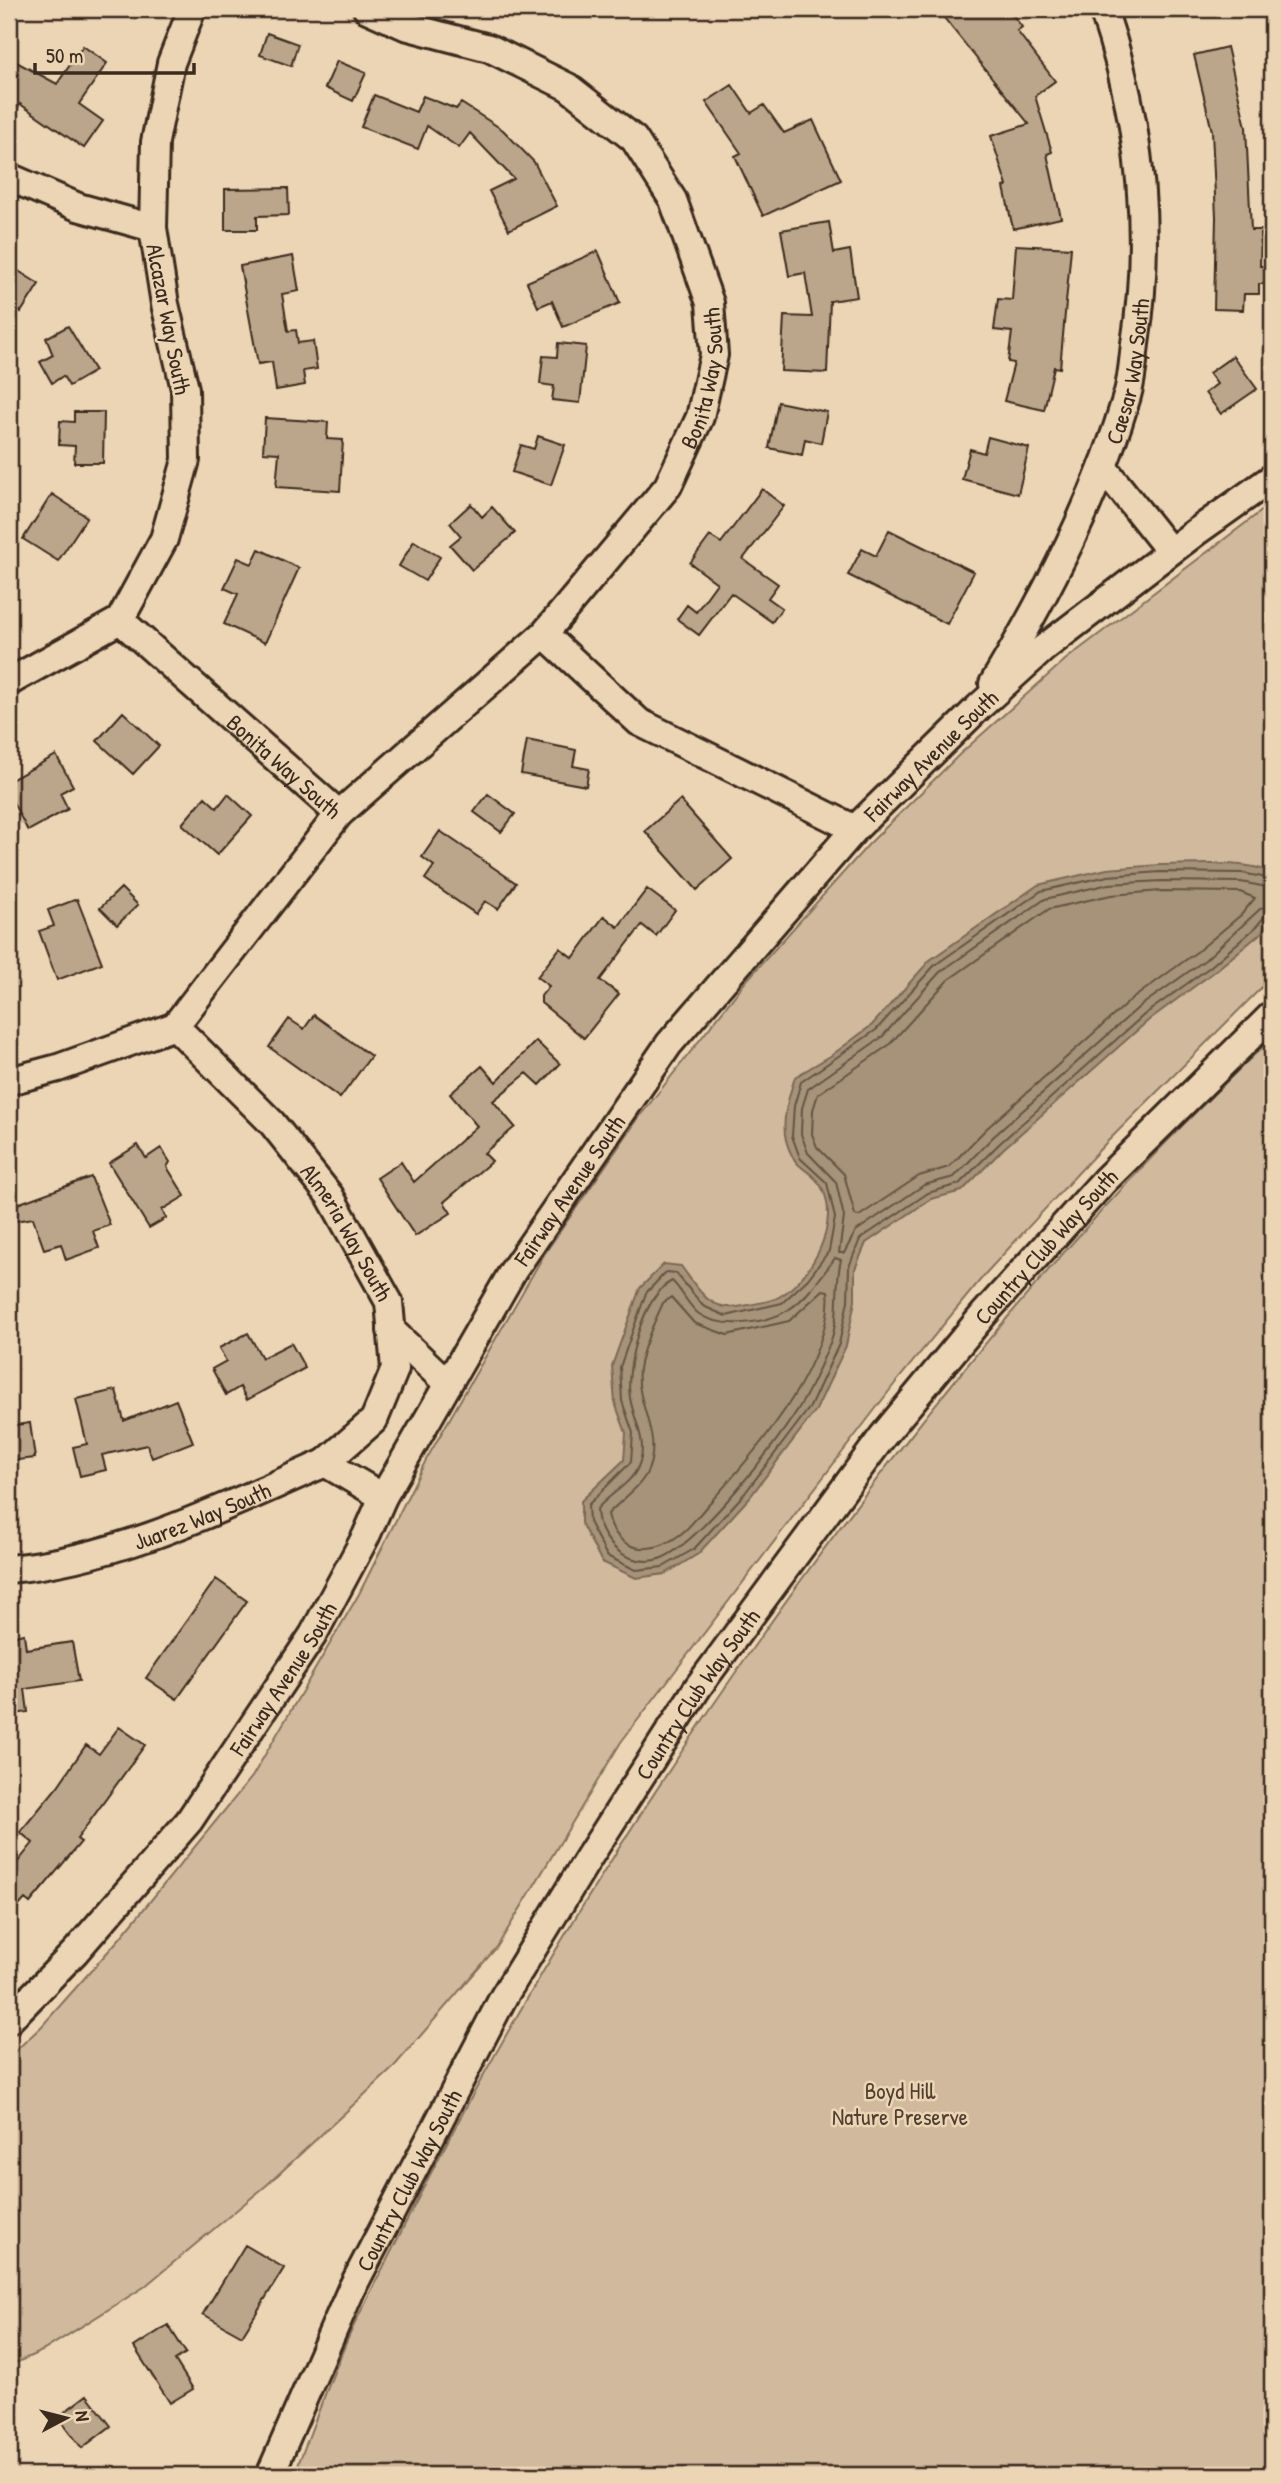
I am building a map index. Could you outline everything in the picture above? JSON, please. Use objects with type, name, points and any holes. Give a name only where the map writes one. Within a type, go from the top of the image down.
[{"type":"street","name":"Alcazar Way South","points":[[120,620],[164,539],[186,460],[186,389],[165,304],[153,228],[155,142],[171,63],[192,9]]},
{"type":"street","name":"Bonita Way South","points":[[120,620],[340,814],[544,634],[668,486],[700,417],[714,355],[710,303],[673,200],[634,139],[568,86],[489,48],[405,26],[367,9]]},
{"type":"street","name":"Caesar Way South","points":[[979,707],[1034,614],[1077,528],[1103,467],[1128,393],[1140,311],[1143,214],[1136,126],[1118,52],[1103,9]]},
{"type":"street","points":[[9,177],[78,207],[153,228]]},
{"type":"street","points":[[1103,467],[1170,551]]},
{"type":"street","name":"Fairway Avenue South","points":[[9,2020],[75,1952],[189,1821],[313,1635],[366,1536],[383,1497],[513,1271],[669,1044],[855,829],[979,707],[1044,648],[1170,551],[1272,478]]},
{"type":"street","points":[[9,682],[120,620]]},
{"type":"street","points":[[544,634],[639,722],[855,829]]},
{"type":"street","points":[[9,1081],[58,1068],[175,1026],[340,814]]},
{"type":"street","name":"Country Club Way South","points":[[270,2475],[351,2291],[504,1996],[698,1687],[883,1436],[984,1314],[1105,1180],[1272,1014]]},
{"type":"street","name":"Almeria Way South","points":[[175,1026],[272,1123],[330,1196],[389,1302],[395,1369],[374,1420],[325,1464]]},
{"type":"street","points":[[391,1330],[448,1384]]},
{"type":"street","points":[[325,1464],[383,1497]]},
{"type":"street","name":"Juarez Way South","points":[[9,1569],[104,1550],[186,1523],[325,1464]]},
{"type":"green space","points":[[1272,503],[1272,977],[1103,1146],[986,1273],[896,1382],[621,1742],[497,1947],[391,2070],[268,2184],[144,2287],[44,2350],[9,2366],[9,2057],[42,2026],[120,1938],[252,1777],[359,1594],[426,1460],[545,1253],[640,1116],[747,980],[869,844],[960,754],[1065,660]]},
{"type":"green space","name":"Boyd Hill Nature Preserve","points":[[1272,1038],[1272,2475],[294,2475],[349,2336],[473,2093],[587,1899],[709,1711],[836,1532],[972,1359],[1043,1275],[1117,1194]]},
{"type":"water","points":[[1218,864],[1262,869],[1272,874],[1272,918],[1261,933],[1214,972],[1150,1019],[1003,1149],[962,1191],[931,1199],[866,1243],[855,1269],[855,1301],[846,1346],[816,1410],[750,1497],[698,1554],[665,1574],[636,1578],[602,1562],[581,1523],[581,1501],[624,1460],[626,1433],[615,1403],[612,1366],[640,1288],[664,1264],[681,1266],[713,1303],[731,1307],[761,1303],[779,1297],[791,1288],[802,1277],[820,1248],[826,1232],[827,1200],[821,1186],[798,1164],[786,1140],[786,1108],[795,1077],[832,1055],[872,1025],[930,960],[1038,885],[1107,869]]},
{"type":"building","points":[[937,9],[1008,9],[1022,27],[1017,31],[1055,81],[1035,96],[1052,152],[1047,154],[1061,218],[1013,229],[1004,187],[1007,186],[991,136],[1029,124]]},
{"type":"building","points":[[267,33],[298,44],[291,66],[260,55]]},
{"type":"building","points":[[83,46],[107,63],[79,104],[103,121],[84,148],[20,104],[9,125],[9,58],[57,84]]},
{"type":"building","points":[[1227,47],[1246,127],[1251,230],[1261,230],[1260,266],[1272,266],[1272,284],[1259,284],[1259,294],[1244,294],[1243,310],[1214,309],[1216,217],[1212,131],[1194,55]]},
{"type":"building","points":[[337,61],[366,73],[353,101],[325,88]]},
{"type":"building","points":[[732,85],[751,113],[764,105],[784,133],[813,120],[841,180],[763,216],[735,156],[741,153],[706,102]]},
{"type":"building","points":[[374,95],[416,112],[423,96],[456,109],[461,103],[503,130],[534,162],[557,206],[509,230],[489,191],[514,179],[470,133],[459,148],[427,126],[418,149],[361,127]]},
{"type":"building","points":[[288,188],[289,215],[257,216],[257,230],[225,230],[225,189]]},
{"type":"building","points":[[829,222],[834,253],[850,250],[857,297],[830,301],[827,373],[781,371],[784,316],[812,317],[805,273],[789,276],[781,230]]},
{"type":"building","points":[[1016,245],[1071,248],[1060,368],[1054,367],[1044,410],[1004,401],[1014,363],[1008,362],[1012,332],[994,330],[998,299],[1012,300]]},
{"type":"building","points":[[598,251],[620,303],[563,327],[552,301],[538,307],[527,282]]},
{"type":"building","points":[[293,256],[299,291],[282,294],[288,331],[296,330],[298,343],[313,341],[317,369],[303,371],[305,385],[276,390],[272,362],[258,364],[240,266]]},
{"type":"building","points":[[9,265],[39,284],[21,312],[9,304]]},
{"type":"building","points":[[68,326],[95,371],[69,386],[63,376],[52,383],[40,362],[53,355],[46,338]]},
{"type":"building","points":[[558,343],[586,346],[580,403],[552,400],[554,386],[540,384],[543,356],[557,357]]},
{"type":"building","points":[[1233,356],[1257,389],[1221,414],[1205,393],[1217,384],[1209,373]]},
{"type":"building","points":[[778,402],[827,412],[821,443],[805,439],[802,455],[769,448]]},
{"type":"building","points":[[74,412],[104,412],[103,463],[74,463],[75,446],[59,445],[60,421],[74,422]]},
{"type":"building","points":[[265,418],[328,422],[327,439],[343,440],[340,491],[276,487],[279,453],[263,452]]},
{"type":"building","points":[[538,436],[565,445],[551,485],[512,472],[521,445],[534,449]]},
{"type":"building","points":[[988,437],[1029,448],[1018,494],[962,479],[970,449],[984,453]]},
{"type":"building","points":[[762,489],[784,506],[743,559],[778,584],[768,598],[782,608],[772,622],[731,593],[699,635],[677,619],[687,605],[696,612],[717,583],[690,563],[710,536],[721,543]]},
{"type":"building","points":[[52,494],[87,517],[58,561],[23,539]]},
{"type":"building","points":[[471,504],[482,517],[492,507],[515,533],[472,570],[450,545],[461,536],[450,523]]},
{"type":"building","points":[[889,530],[974,572],[947,624],[848,575],[862,549],[876,556]]},
{"type":"building","points":[[414,541],[440,557],[425,581],[399,566]]},
{"type":"building","points":[[259,549],[299,568],[265,643],[224,624],[238,594],[224,588],[238,558],[252,564]]},
{"type":"building","points":[[123,712],[159,746],[133,774],[97,741]]},
{"type":"building","points":[[527,740],[576,750],[573,766],[589,769],[586,786],[521,774]]},
{"type":"building","points":[[56,755],[73,786],[60,793],[68,809],[28,831],[9,795],[9,781]]},
{"type":"building","points":[[228,794],[252,816],[217,855],[182,824],[205,797],[217,808]]},
{"type":"building","points":[[488,794],[515,814],[501,832],[474,812]]},
{"type":"building","points":[[680,800],[732,859],[697,890],[645,831]]},
{"type":"building","points":[[440,831],[516,883],[498,909],[485,901],[476,914],[425,879],[434,866],[422,857]]},
{"type":"building","points":[[121,888],[138,905],[117,925],[100,908]]},
{"type":"building","points":[[647,889],[675,910],[656,936],[642,925],[600,980],[619,994],[584,1038],[541,1003],[541,996],[549,986],[537,977],[560,948],[573,958],[604,916],[618,927]]},
{"type":"building","points":[[77,899],[102,963],[57,980],[39,931],[54,926],[48,910]]},
{"type":"building","points":[[314,1015],[371,1056],[340,1098],[269,1047],[289,1019],[304,1029]]},
{"type":"building","points":[[536,1041],[560,1064],[540,1085],[527,1073],[493,1101],[515,1127],[484,1153],[492,1161],[444,1202],[451,1213],[415,1236],[377,1178],[401,1162],[414,1182],[477,1126],[450,1094],[482,1066],[496,1082]]},
{"type":"building","points":[[138,1145],[146,1158],[161,1148],[170,1162],[167,1167],[185,1196],[162,1210],[166,1218],[149,1228],[109,1163]]},
{"type":"building","points":[[91,1177],[110,1225],[93,1231],[99,1248],[66,1260],[61,1244],[44,1249],[33,1218],[9,1222],[9,1207]]},
{"type":"building","points":[[248,1333],[262,1358],[291,1343],[305,1368],[247,1400],[240,1387],[226,1395],[212,1369],[226,1361],[219,1348]]},
{"type":"building","points":[[116,1390],[124,1421],[176,1400],[193,1442],[152,1458],[147,1445],[102,1455],[106,1470],[80,1476],[73,1447],[87,1444],[76,1399]]},
{"type":"building","points":[[30,1423],[35,1458],[9,1461],[9,1426]]},
{"type":"building","points":[[216,1579],[247,1601],[177,1699],[146,1678]]},
{"type":"building","points":[[24,1634],[26,1649],[72,1642],[79,1681],[25,1689],[28,1712],[9,1715],[9,1637]]},
{"type":"building","points":[[119,1727],[145,1745],[77,1839],[81,1842],[30,1903],[25,1899],[9,1917],[9,1873],[33,1843],[20,1832],[58,1786],[86,1745],[99,1754]]},
{"type":"building","points":[[245,2245],[284,2268],[242,2336],[203,2314]]},
{"type":"building","points":[[168,2325],[186,2353],[175,2360],[193,2389],[170,2403],[134,2347]]},
{"type":"building","points":[[87,2395],[111,2426],[82,2448],[58,2417]]}]
